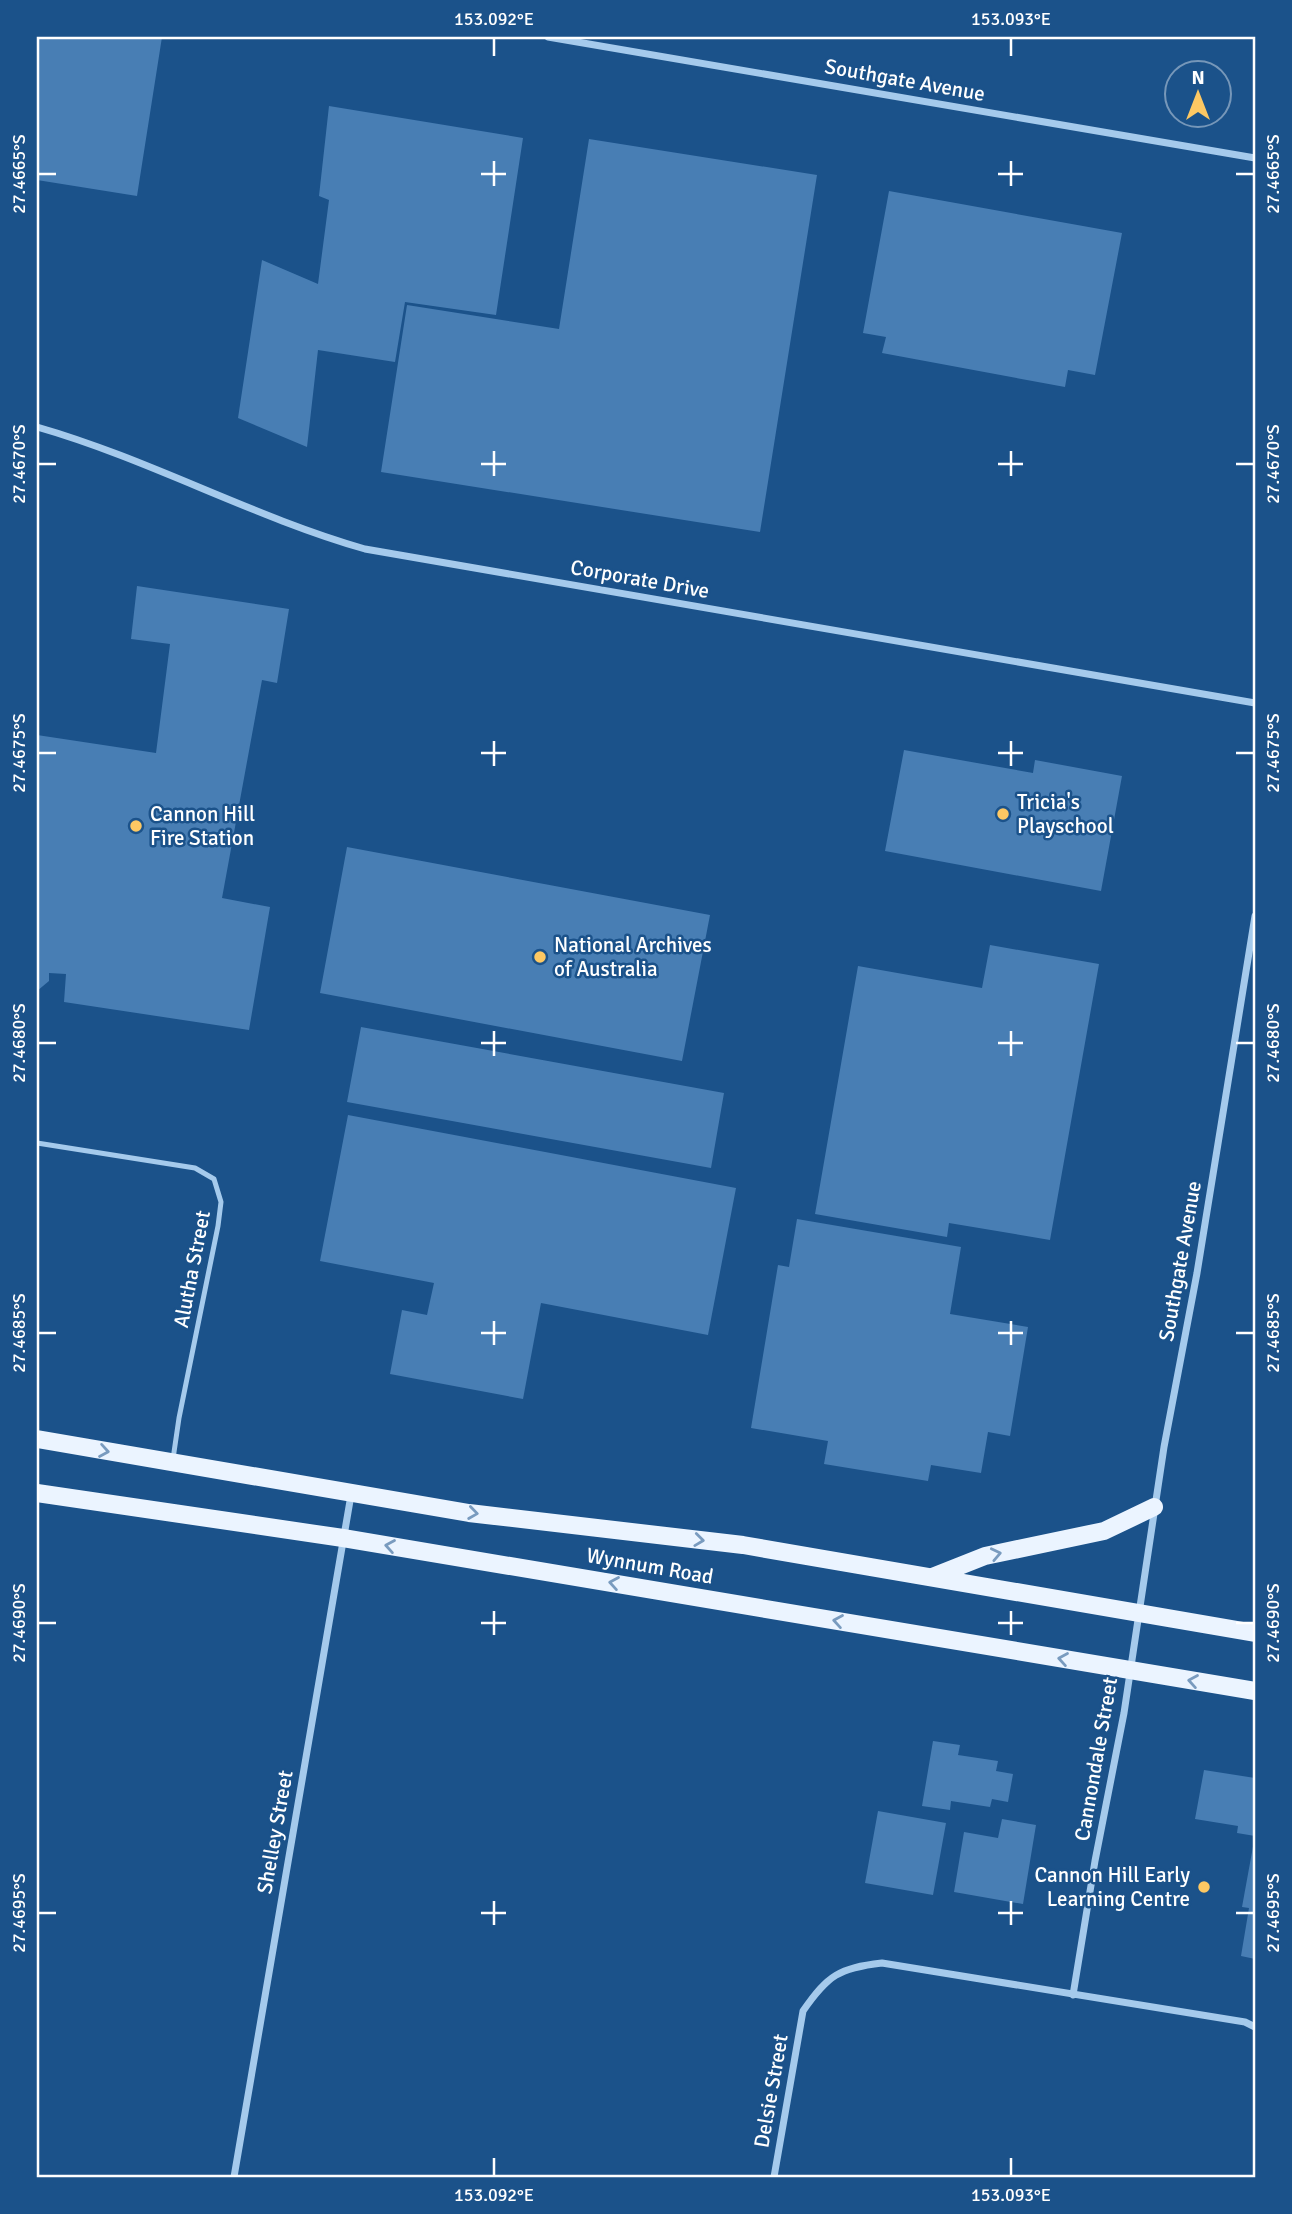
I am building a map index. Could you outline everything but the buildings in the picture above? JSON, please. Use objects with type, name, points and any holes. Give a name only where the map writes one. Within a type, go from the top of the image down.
[{"type":"main road","name":"Wynnum Road","points":[[37,1439],[529,1521],[743,1545],[1255,1633]]},
{"type":"main road","name":"Wynnum Road","points":[[37,1493],[343,1538],[1255,1691]]},
{"type":"main road","points":[[932,1577],[985,1556],[1104,1531],[1154,1507]]},
{"type":"street","name":"Southgate Avenue","points":[[548,37],[1255,158]]},
{"type":"street","name":"Corporate Drive","points":[[37,427],[90,445],[300,528],[365,549],[1255,703]]},
{"type":"street","name":"Southgate Avenue","points":[[1137,1612],[1197,1273],[1255,915]]},
{"type":"street","name":"Shelley Street","points":[[234,2177],[351,1493]]},
{"type":"street","name":"Cannondale Street","points":[[1073,1994],[1130,1670],[1137,1612]]},
{"type":"street","name":"Delsie Street","points":[[774,2177],[803,2011],[831,1977],[855,1966],[882,1963],[1073,1994]]},
{"type":"street","points":[[1073,1994],[1245,2022],[1255,2026]]},
{"type":"lane","name":"Alutha Street","points":[[37,1143],[195,1168],[214,1179],[220,1202],[219,1226],[179,1418],[173,1462]]},
{"type":"place","name":"Tricia's Playschool","points":[[1003,814]]},
{"type":"place","name":"Cannon Hill Fire Station","points":[[136,826]]},
{"type":"place","name":"National Archives of Australia","points":[[540,957]]},
{"type":"place","name":"Cannon Hill Early Learning Centre","points":[[1204,1887]]}]
